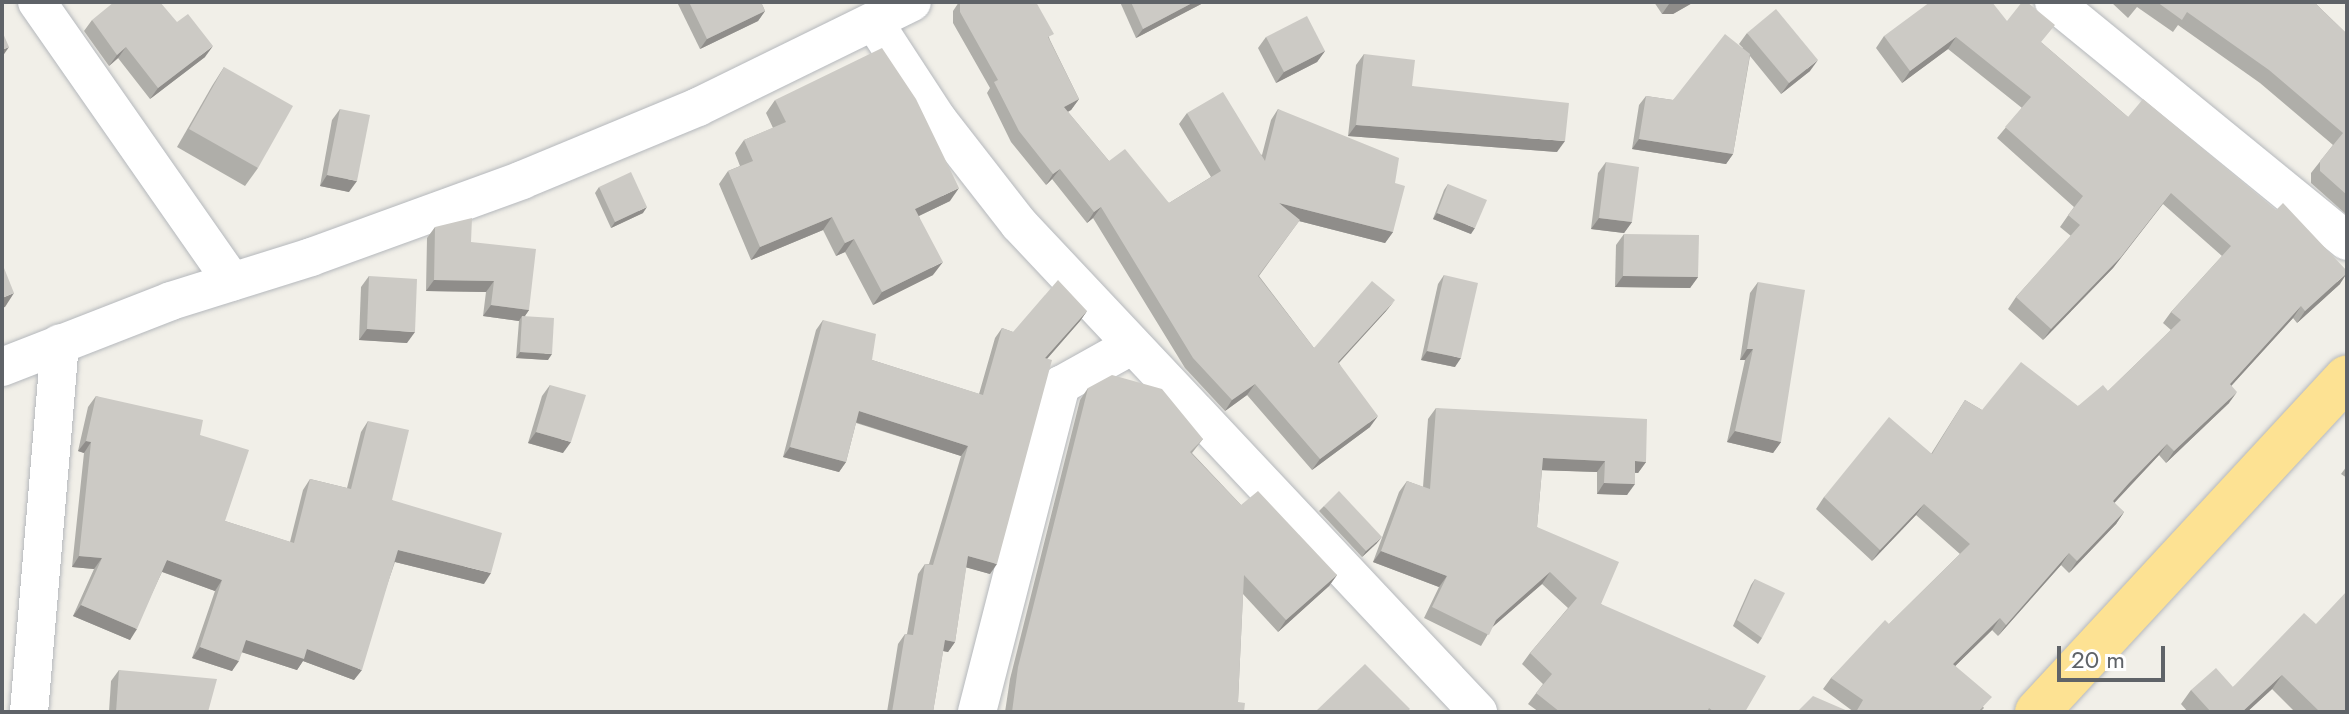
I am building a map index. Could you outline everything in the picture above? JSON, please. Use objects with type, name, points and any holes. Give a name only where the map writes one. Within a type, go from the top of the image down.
[{"type":"highway","points":[[2037,712],[2347,377]]},
{"type":"street","points":[[37,2],[232,282]]},
{"type":"street","points":[[2,367],[60,343],[522,180],[698,107],[912,2]]},
{"type":"street","points":[[2054,2],[2347,241]]},
{"type":"street","points":[[874,22],[938,120],[1010,213],[1468,709]]},
{"type":"street","points":[[29,712],[60,343]]},
{"type":"street","points":[[977,712],[1061,385],[1131,346]]},
{"type":"building","points":[[114,2],[160,2],[177,22],[188,14],[213,46],[158,88],[126,47],[117,55],[92,20]]},
{"type":"building","points":[[689,2],[761,2],[765,11],[707,39]]},
{"type":"building","points":[[960,2],[1036,2],[1054,34],[1048,37],[1079,99],[1064,107],[1109,161],[1125,149],[1169,203],[1221,171],[1187,113],[1223,92],[1265,161],[1278,109],[1399,158],[1395,183],[1405,186],[1393,232],[1279,203],[1300,220],[1258,276],[1314,348],[1372,281],[1395,300],[1338,362],[1378,416],[1320,459],[1255,384],[1232,400],[1193,358],[1101,207],[1094,212],[1060,169],[1053,174],[1019,131],[994,82],[998,80],[960,12]]},
{"type":"building","points":[[1131,2],[1194,2],[1143,29]]},
{"type":"building","points":[[1930,2],[1992,2],[2007,21],[2022,2],[2027,2],[2055,25],[2041,42],[2128,117],[2143,99],[2276,210],[2283,203],[2347,273],[2305,311],[2301,306],[2230,384],[2237,392],[2174,451],[2167,444],[2129,483],[2113,501],[2124,512],[2077,561],[2069,553],[2006,625],[2000,618],[1953,664],[1992,697],[1978,712],[1856,712],[1863,700],[1831,678],[1885,620],[1889,624],[1970,544],[1924,504],[1880,550],[1824,497],[1889,417],[1932,454],[1965,400],[1982,410],[2021,362],[2078,406],[2103,385],[2108,391],[2181,320],[2171,312],[2231,246],[2171,193],[2121,257],[2051,329],[2016,297],[2080,225],[2068,215],[2083,196],[2005,127],[2031,97],[1956,37],[1910,71],[1884,36]]},
{"type":"building","points":[[2157,2],[2314,2],[2347,34],[2347,195],[2320,171],[2320,161],[2343,133],[2269,70],[2187,12],[2182,20]]},
{"type":"building","points":[[1776,9],[1818,60],[1789,83],[1747,33]]},
{"type":"building","points":[[1307,16],[1325,51],[1284,72],[1266,37]]},
{"type":"building","points":[[2,31],[9,47],[2,50]]},
{"type":"building","points":[[1725,34],[1750,54],[1733,154],[1639,139],[1646,96],[1673,100]]},
{"type":"building","points":[[882,48],[916,99],[959,188],[915,209],[943,262],[882,292],[854,239],[845,243],[832,217],[760,247],[728,171],[753,161],[744,140],[786,122],[775,100]]},
{"type":"building","points":[[1364,54],[1415,60],[1412,86],[1569,103],[1565,141],[1356,125]]},
{"type":"building","points":[[224,67],[293,106],[258,168],[189,129]]},
{"type":"building","points":[[340,109],[370,115],[357,181],[327,175]]},
{"type":"building","points":[[1606,162],[1639,167],[1632,222],[1599,218]]},
{"type":"building","points":[[631,172],[647,207],[615,222],[599,187]]},
{"type":"building","points":[[1448,184],[1487,200],[1475,228],[1437,213]]},
{"type":"building","points":[[472,218],[471,242],[536,249],[529,310],[491,305],[494,281],[434,280],[435,227]]},
{"type":"building","points":[[1624,234],[1699,235],[1698,277],[1623,276]]},
{"type":"building","points":[[2,263],[14,293],[2,298]]},
{"type":"building","points":[[1444,275],[1478,283],[1461,358],[1427,351]]},
{"type":"building","points":[[369,276],[417,279],[415,332],[367,329]]},
{"type":"building","points":[[1058,280],[1087,311],[1045,358],[1052,360],[997,564],[968,556],[955,642],[945,640],[933,712],[892,712],[905,634],[913,635],[925,564],[933,565],[968,446],[859,411],[846,462],[790,447],[823,320],[876,334],[872,360],[983,395],[1002,328],[1013,332]]},
{"type":"building","points":[[1758,282],[1805,290],[1781,442],[1735,431],[1753,349],[1747,349]]},
{"type":"building","points":[[522,316],[554,318],[552,354],[520,352]]},
{"type":"building","points":[[1112,375],[1162,389],[1203,439],[1190,452],[1241,505],[1258,491],[1337,575],[1286,620],[1244,575],[1238,702],[1245,703],[1244,712],[1012,712],[1018,667],[1088,388]]},
{"type":"building","points":[[550,385],[586,395],[571,442],[536,432]]},
{"type":"building","points":[[96,396],[203,420],[200,435],[249,450],[225,521],[294,543],[310,479],[351,489],[368,421],[409,430],[392,500],[502,533],[491,573],[398,550],[362,670],[307,649],[304,659],[246,640],[239,661],[200,647],[222,580],[167,560],[137,629],[81,605],[102,558],[79,556],[91,442],[86,441]]},
{"type":"building","points":[[1436,408],[1647,419],[1646,462],[1635,461],[1635,484],[1604,483],[1605,461],[1543,458],[1537,527],[1619,562],[1601,604],[1766,676],[1745,712],[1714,712],[1709,708],[1707,712],[1560,712],[1536,693],[1552,674],[1530,653],[1577,598],[1550,572],[1496,620],[1489,635],[1432,607],[1447,576],[1381,551],[1407,481],[1430,489]]},
{"type":"building","points":[[1339,491],[1382,537],[1366,551],[1324,506]]},
{"type":"building","points":[[1755,579],[1785,593],[1762,638],[1737,620]]},
{"type":"building","points":[[2347,591],[2347,712],[2320,712],[2282,675],[2242,712],[2211,712],[2191,690],[2216,668],[2233,687],[2304,613],[2316,624]]},
{"type":"building","points":[[1365,664],[1410,709],[1407,712],[1315,712]]},
{"type":"building","points":[[119,670],[217,679],[208,712],[116,712]]},
{"type":"building","points":[[1813,696],[1850,712],[1797,712]]}]
